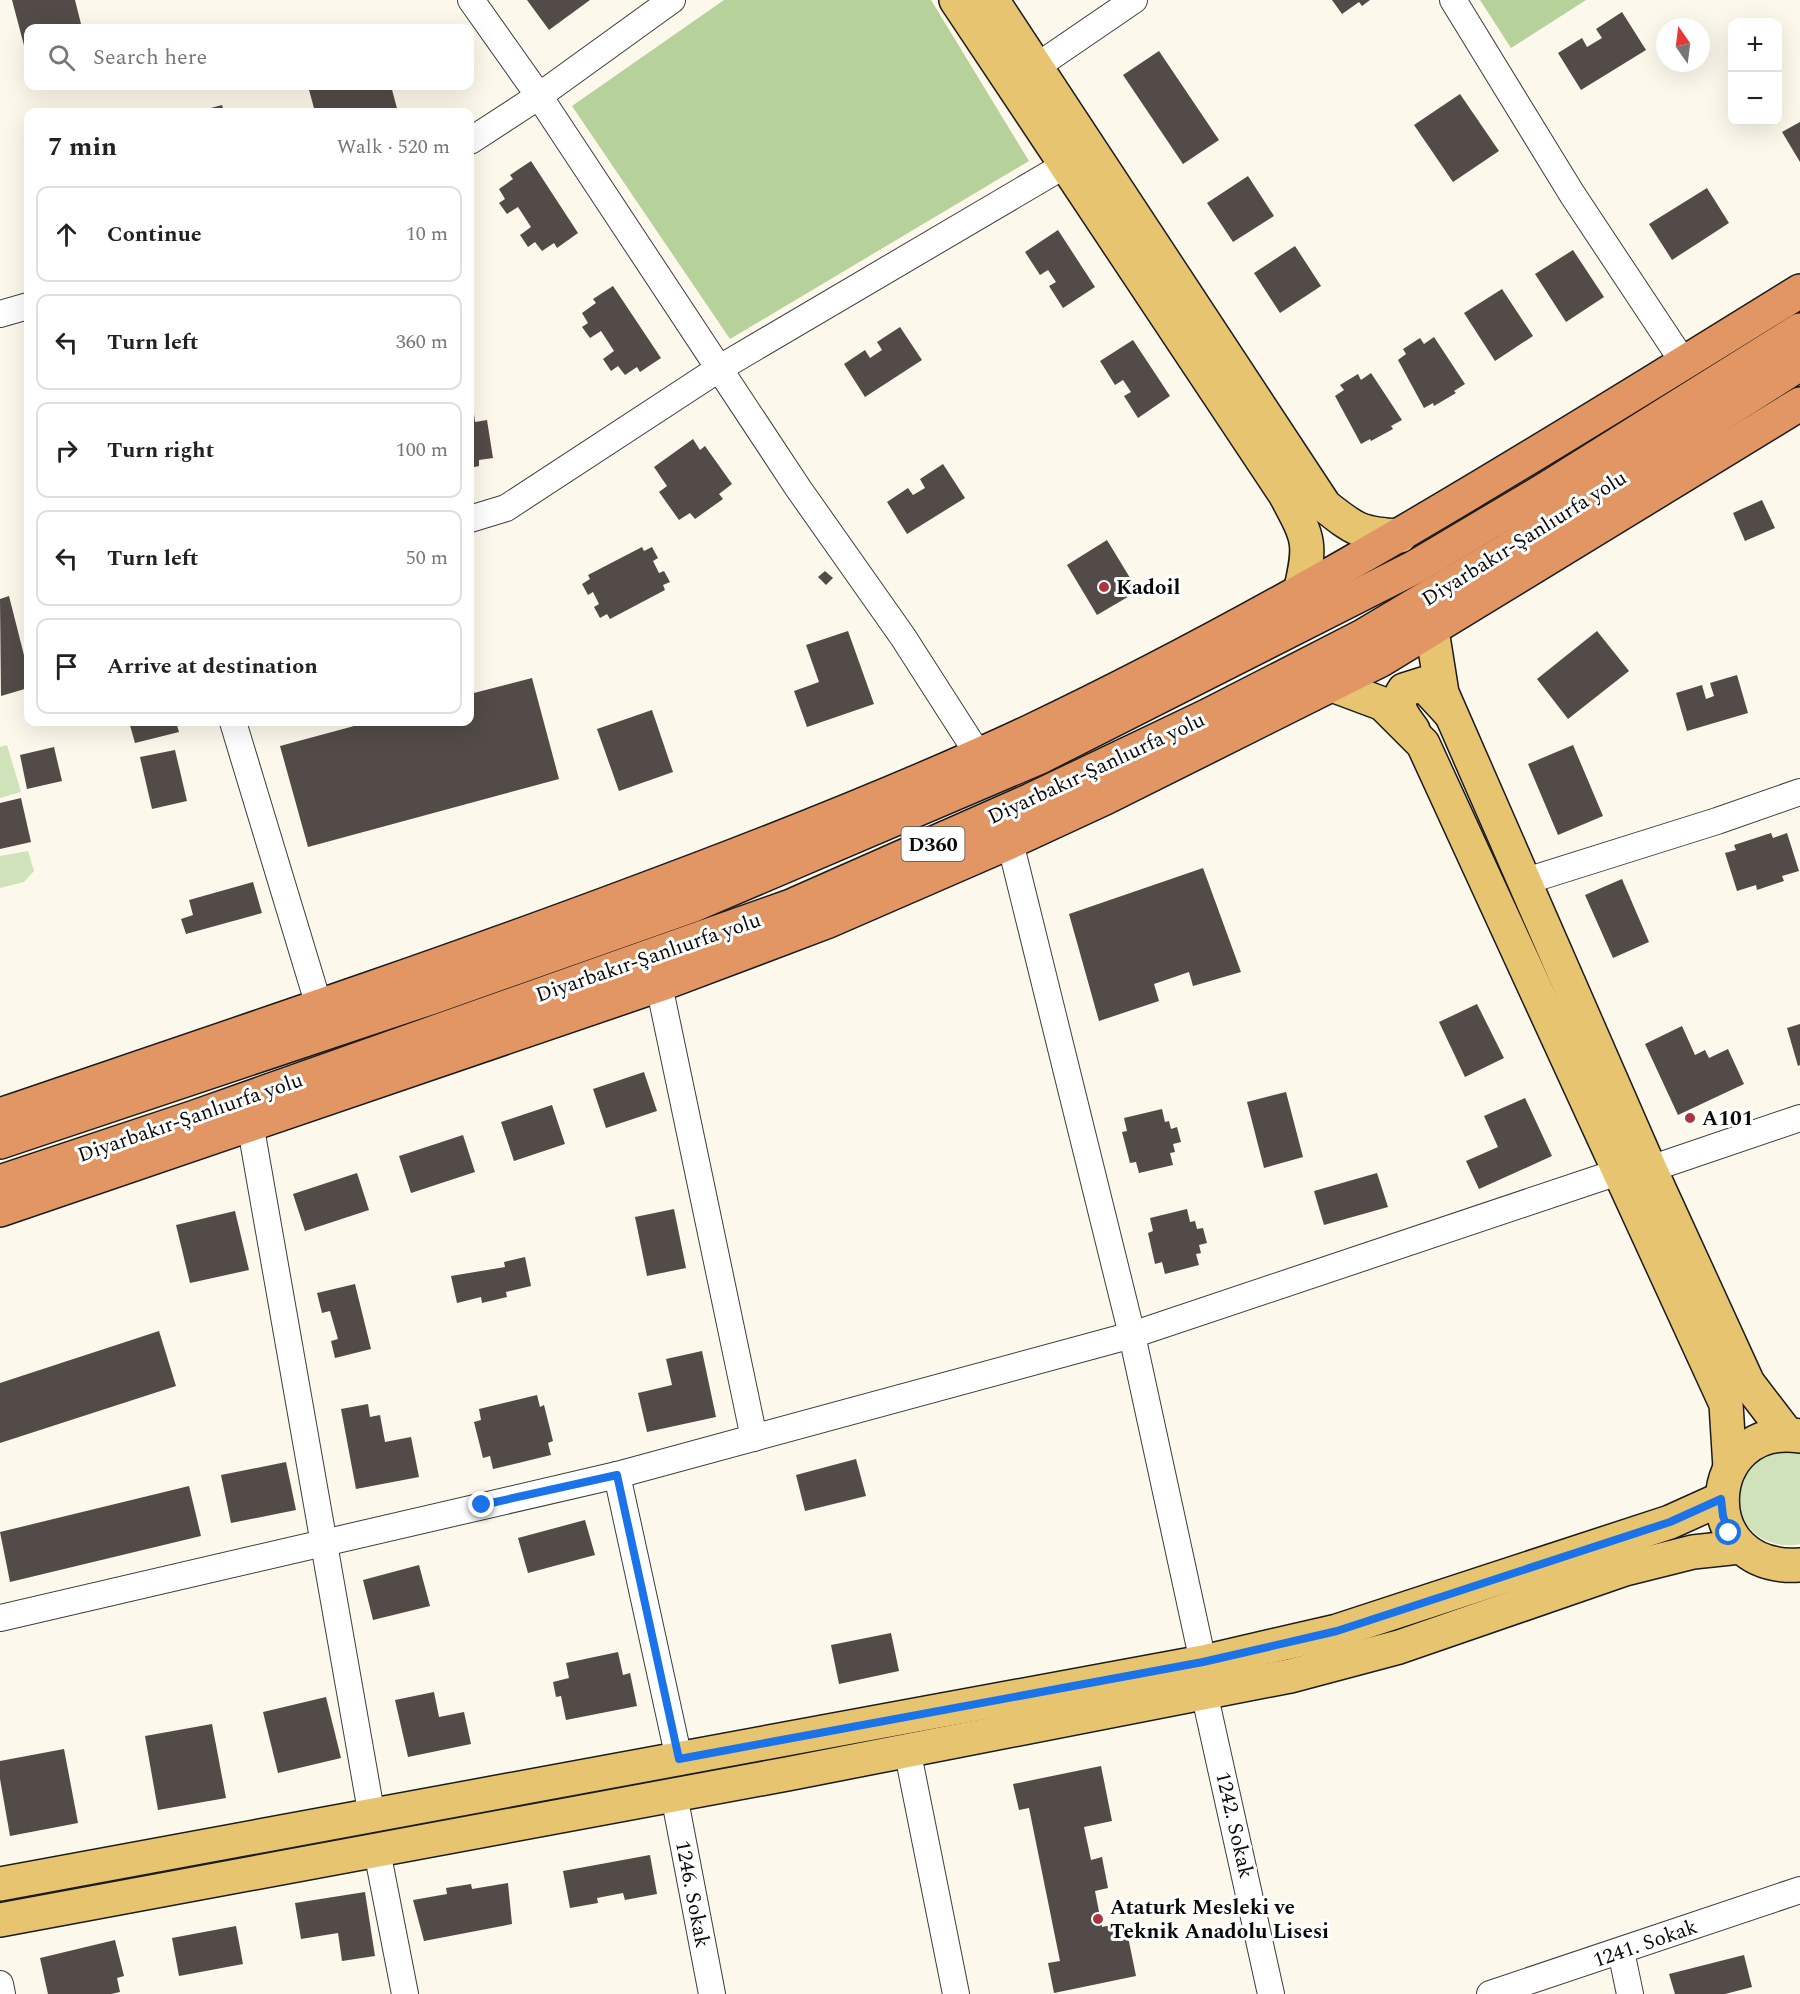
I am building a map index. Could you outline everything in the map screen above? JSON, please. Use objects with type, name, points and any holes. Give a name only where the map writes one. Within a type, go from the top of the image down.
[{"type":"highway","points":[[0,1115],[319,1006],[727,859],[918,782],[1048,722],[1300,592],[1400,536],[1800,291]]},
{"type":"highway","name":"Diyarbakır-Şanlıurfa yolu","points":[[0,1142],[430,998],[691,906],[1040,757],[1415,567],[1546,489],[1800,330]]},
{"type":"highway","name":"Diyarbakır-Şanlıurfa yolu","points":[[0,1182],[195,1117],[791,906],[1031,800],[1207,716],[1363,636],[1506,551],[1800,364]]},
{"type":"highway","points":[[0,1210],[659,985],[826,922],[1010,842],[1105,798],[1332,685],[1432,630],[1800,404]]},
{"type":"main road","points":[[956,0],[1192,351],[1285,494],[1303,528],[1309,552],[1300,592]]},
{"type":"main road","points":[[992,0],[1324,506],[1353,528],[1369,534],[1400,536]]},
{"type":"main road","points":[[1432,630],[1442,693],[1650,1169],[1748,1383],[1794,1435]]},
{"type":"main road","points":[[1454,718],[1423,684],[1404,690],[1398,699],[1400,712],[1423,744],[1726,1404],[1730,1468]]},
{"type":"main road","points":[[1332,685],[1383,704],[1423,744]]},
{"type":"main road","points":[[1793,1573],[1758,1560],[1740,1547],[1729,1533],[1723,1516],[1721,1499],[1723,1483],[1740,1454],[1754,1443],[1770,1437],[1794,1435]]},
{"type":"main road","points":[[0,1920],[377,1851],[907,1749],[1203,1677],[1670,1522],[1721,1499]]},
{"type":"main road","points":[[0,1884],[679,1759],[1203,1677],[1290,1676],[1399,1647],[1625,1569],[1693,1552],[1740,1547]]},
{"type":"street","points":[[471,0],[539,96],[798,488],[903,637],[978,754]]},
{"type":"street","points":[[474,138],[539,96],[672,0]]},
{"type":"street","points":[[1035,67],[1134,0]]},
{"type":"street","points":[[1453,0],[1572,194],[1684,363]]},
{"type":"street","points":[[474,518],[506,508],[720,368],[1065,165]]},
{"type":"street","points":[[0,314],[24,307]]},
{"type":"street","points":[[234,726],[319,1006]]},
{"type":"street","points":[[1523,882],[1800,792]]},
{"type":"street","name":"1242. Sokak","points":[[1010,842],[1132,1335],[1271,1994]]},
{"type":"street","points":[[659,985],[754,1438]]},
{"type":"street","points":[[1650,1169],[1800,1118]]},
{"type":"street","points":[[250,1123],[326,1544],[372,1817]]},
{"type":"street","points":[[0,1617],[326,1544],[617,1475],[1132,1335],[1618,1172]]},
{"type":"street","points":[[617,1475],[679,1759]]},
{"type":"street","points":[[907,1749],[956,1994]]},
{"type":"street","name":"1246. Sokak","points":[[674,1795],[712,1994]]},
{"type":"street","points":[[377,1851],[405,1994]]},
{"type":"street","name":"1241. Sokak","points":[[1490,1994],[1621,1952],[1800,1890]]},
{"type":"street","points":[[1621,1952],[1630,1994]]},
{"type":"street","points":[[0,1984],[2,1994]]},
{"type":"green space","points":[[724,0],[931,0],[1029,161],[730,339],[572,106]]},
{"type":"green space","points":[[1480,0],[1586,0],[1511,48]]},
{"type":"green space","points":[[7,745],[21,792],[0,798],[0,747]]},
{"type":"green space","points":[[28,851],[34,871],[24,882],[0,888],[0,856]]},
{"type":"green space","points":[[1800,1449],[1800,1544],[1782,1545],[1766,1540],[1753,1532],[1738,1507],[1737,1492],[1742,1477],[1767,1451]]},
{"type":"building","points":[[12,0],[75,0],[81,24],[24,24],[24,45]]},
{"type":"building","points":[[527,0],[590,0],[549,30]]},
{"type":"building","points":[[1332,0],[1370,0],[1362,6],[1359,2],[1342,14]]},
{"type":"building","points":[[1622,12],[1646,50],[1581,90],[1558,53],[1582,38],[1587,47],[1602,38],[1596,29]]},
{"type":"building","points":[[1159,51],[1219,140],[1183,164],[1123,75]]},
{"type":"building","points":[[309,90],[392,90],[397,108],[314,108]]},
{"type":"building","points":[[1460,94],[1499,151],[1453,182],[1414,125]]},
{"type":"building","points":[[1800,122],[1800,162],[1782,132]]},
{"type":"building","points":[[531,161],[578,233],[557,248],[554,243],[542,251],[535,242],[528,247],[520,235],[531,227],[518,207],[507,214],[499,203],[505,199],[499,189],[513,179],[510,175]]},
{"type":"building","points":[[1248,176],[1274,216],[1233,242],[1207,203]]},
{"type":"building","points":[[1707,188],[1729,223],[1672,260],[1649,224]]},
{"type":"building","points":[[1058,230],[1095,287],[1063,308],[1049,286],[1056,282],[1048,270],[1040,275],[1025,252]]},
{"type":"building","points":[[1295,246],[1321,286],[1280,313],[1254,273]]},
{"type":"building","points":[[1573,250],[1604,297],[1566,322],[1535,274]]},
{"type":"building","points":[[613,286],[661,358],[640,372],[637,367],[625,375],[618,366],[611,371],[603,359],[614,351],[601,331],[590,338],[582,327],[588,323],[582,313],[596,303],[593,299]]},
{"type":"building","points":[[1502,289],[1533,336],[1495,361],[1464,313]]},
{"type":"building","points":[[900,327],[922,360],[865,397],[844,364],[865,350],[870,358],[882,350],[877,342]]},
{"type":"building","points":[[1434,337],[1465,384],[1454,391],[1456,393],[1434,406],[1433,403],[1424,408],[1398,360],[1406,354],[1403,349],[1420,338],[1424,344]]},
{"type":"building","points":[[1133,340],[1170,396],[1138,418],[1124,396],[1131,392],[1123,380],[1115,385],[1100,361]]},
{"type":"building","points":[[1371,373],[1402,420],[1391,426],[1393,429],[1361,444],[1335,396],[1344,390],[1340,385],[1358,374],[1361,380]]},
{"type":"building","points":[[474,414],[475,422],[487,420],[493,458],[479,460],[479,466],[474,467]]},
{"type":"building","points":[[693,439],[700,450],[705,446],[732,484],[719,494],[723,499],[695,519],[690,513],[679,520],[659,492],[667,486],[654,467]]},
{"type":"building","points":[[943,464],[965,498],[907,534],[887,502],[908,488],[913,495],[925,488],[920,479]]},
{"type":"building","points":[[1762,500],[1775,528],[1745,541],[1733,513]]},
{"type":"building","points":[[1107,540],[1138,591],[1097,615],[1067,565]]},
{"type":"building","points":[[642,547],[644,551],[652,547],[658,558],[653,561],[659,573],[664,571],[670,582],[663,585],[665,590],[610,619],[607,614],[600,618],[594,607],[599,604],[593,592],[588,595],[582,584],[590,579],[588,575]]},
{"type":"building","points":[[825,571],[833,578],[826,585],[818,577]]},
{"type":"building","points":[[9,596],[24,655],[24,689],[1,696],[0,599]]},
{"type":"building","points":[[848,631],[874,704],[807,727],[794,691],[819,682],[806,645]]},
{"type":"building","points":[[1597,631],[1629,671],[1568,719],[1537,679]]},
{"type":"building","points":[[1737,675],[1748,713],[1687,731],[1676,693],[1702,685],[1706,699],[1714,696],[1710,683]]},
{"type":"building","points":[[532,678],[559,779],[308,847],[280,746],[354,726],[474,726],[474,693]]},
{"type":"building","points":[[652,710],[673,772],[619,791],[597,729]]},
{"type":"building","points":[[130,726],[177,726],[179,732],[135,743]]},
{"type":"building","points":[[1573,745],[1603,816],[1558,835],[1528,764]]},
{"type":"building","points":[[54,747],[62,781],[27,789],[20,755]]},
{"type":"building","points":[[175,750],[187,801],[152,809],[140,757]]},
{"type":"building","points":[[21,798],[31,842],[0,849],[0,803]]},
{"type":"building","points":[[1771,833],[1773,838],[1787,833],[1799,871],[1782,876],[1784,881],[1757,890],[1756,885],[1737,891],[1725,853],[1736,850],[1734,845]]},
{"type":"building","points":[[1203,868],[1241,972],[1193,986],[1189,972],[1154,984],[1159,1001],[1099,1021],[1069,914]]},
{"type":"building","points":[[1622,879],[1649,942],[1613,958],[1585,895]]},
{"type":"building","points":[[253,882],[262,913],[186,934],[181,919],[193,915],[189,900]]},
{"type":"building","points":[[1477,1004],[1504,1058],[1465,1077],[1439,1022]]},
{"type":"building","points":[[1800,1024],[1800,1065],[1798,1066],[1787,1028]]},
{"type":"building","points":[[1682,1026],[1695,1055],[1705,1050],[1709,1058],[1728,1049],[1744,1084],[1678,1115],[1645,1044]]},
{"type":"building","points":[[644,1072],[657,1111],[606,1128],[593,1089]]},
{"type":"building","points":[[1286,1092],[1303,1157],[1264,1168],[1247,1102]]},
{"type":"building","points":[[1525,1098],[1552,1156],[1479,1189],[1466,1161],[1498,1147],[1484,1116]]},
{"type":"building","points":[[552,1105],[565,1144],[514,1161],[501,1122]]},
{"type":"building","points":[[1162,1109],[1165,1122],[1169,1121],[1171,1129],[1177,1127],[1181,1142],[1173,1144],[1175,1152],[1170,1153],[1173,1165],[1139,1173],[1136,1162],[1130,1163],[1122,1132],[1127,1131],[1124,1118]]},
{"type":"building","points":[[463,1135],[475,1172],[411,1193],[399,1156]]},
{"type":"building","points":[[357,1173],[369,1210],[305,1231],[293,1194]]},
{"type":"building","points":[[1377,1173],[1388,1207],[1324,1225],[1314,1191]]},
{"type":"building","points":[[674,1209],[686,1268],[647,1276],[635,1217]]},
{"type":"building","points":[[1187,1209],[1190,1222],[1195,1221],[1197,1229],[1203,1228],[1207,1243],[1199,1245],[1201,1253],[1196,1254],[1199,1265],[1165,1274],[1162,1262],[1155,1264],[1148,1233],[1153,1231],[1150,1218]]},
{"type":"building","points":[[235,1211],[249,1270],[190,1283],[176,1225]]},
{"type":"building","points":[[525,1257],[531,1286],[506,1292],[507,1297],[482,1303],[481,1297],[457,1303],[451,1276],[505,1267],[504,1262]]},
{"type":"building","points":[[355,1284],[371,1349],[335,1358],[331,1341],[338,1339],[330,1311],[322,1313],[317,1293]]},
{"type":"building","points":[[159,1331],[176,1386],[0,1443],[0,1383]]},
{"type":"building","points":[[702,1351],[716,1417],[647,1432],[638,1393],[672,1385],[666,1359]]},
{"type":"building","points":[[537,1395],[540,1407],[544,1405],[553,1441],[548,1443],[551,1455],[493,1469],[490,1456],[483,1458],[474,1422],[481,1420],[479,1409]]},
{"type":"building","points":[[368,1404],[370,1417],[380,1415],[385,1442],[411,1437],[419,1477],[356,1489],[341,1409]]},
{"type":"building","points":[[856,1459],[866,1496],[805,1511],[796,1475]]},
{"type":"building","points":[[286,1462],[296,1510],[231,1523],[221,1475]]},
{"type":"building","points":[[189,1486],[201,1536],[10,1582],[0,1532]]},
{"type":"building","points":[[585,1520],[595,1555],[528,1573],[518,1538]]},
{"type":"building","points":[[419,1565],[430,1606],[373,1620],[363,1580]]},
{"type":"building","points":[[891,1633],[899,1671],[839,1684],[831,1645]]},
{"type":"building","points":[[618,1652],[623,1675],[630,1673],[637,1706],[566,1720],[561,1696],[556,1697],[553,1682],[569,1678],[566,1663]]},
{"type":"building","points":[[434,1692],[439,1717],[464,1712],[471,1744],[408,1757],[395,1700]]},
{"type":"building","points":[[326,1697],[341,1758],[278,1773],[263,1712]]},
{"type":"building","points":[[212,1724],[226,1798],[158,1810],[145,1736]]},
{"type":"building","points":[[64,1749],[78,1823],[10,1836],[0,1779],[0,1761]]},
{"type":"building","points":[[1101,1766],[1112,1821],[1084,1827],[1091,1860],[1102,1857],[1108,1888],[1095,1891],[1102,1927],[1125,1922],[1136,1976],[1054,1993],[1048,1963],[1060,1961],[1029,1808],[1019,1810],[1013,1784]]},
{"type":"building","points":[[650,1855],[657,1894],[625,1900],[623,1893],[597,1898],[598,1903],[570,1908],[563,1871]]},
{"type":"building","points":[[508,1883],[512,1924],[424,1941],[413,1900],[447,1894],[446,1888],[471,1884],[472,1889]]},
{"type":"building","points":[[365,1892],[375,1956],[342,1961],[338,1933],[301,1939],[295,1903]]},
{"type":"building","points":[[236,1926],[243,1964],[179,1976],[172,1938]]},
{"type":"building","points":[[115,1940],[124,1976],[117,1978],[120,1992],[48,1994],[40,1958]]},
{"type":"building","points":[[1744,1955],[1752,1987],[1725,1994],[1675,1994],[1669,1974]]},
{"type":"place","name":"Kadoil","points":[[1104,587]]},
{"type":"place","name":"A101","points":[[1690,1118]]},
{"type":"place","name":"Ataturk Mesleki ve Teknik Anadolu Lisesi","points":[[1098,1919]]},
{"type":"route","points":[[482,1505],[617,1475],[679,1759],[1203,1662],[1337,1631],[1670,1522],[1721,1499],[1723,1516],[1729,1533]]}]
